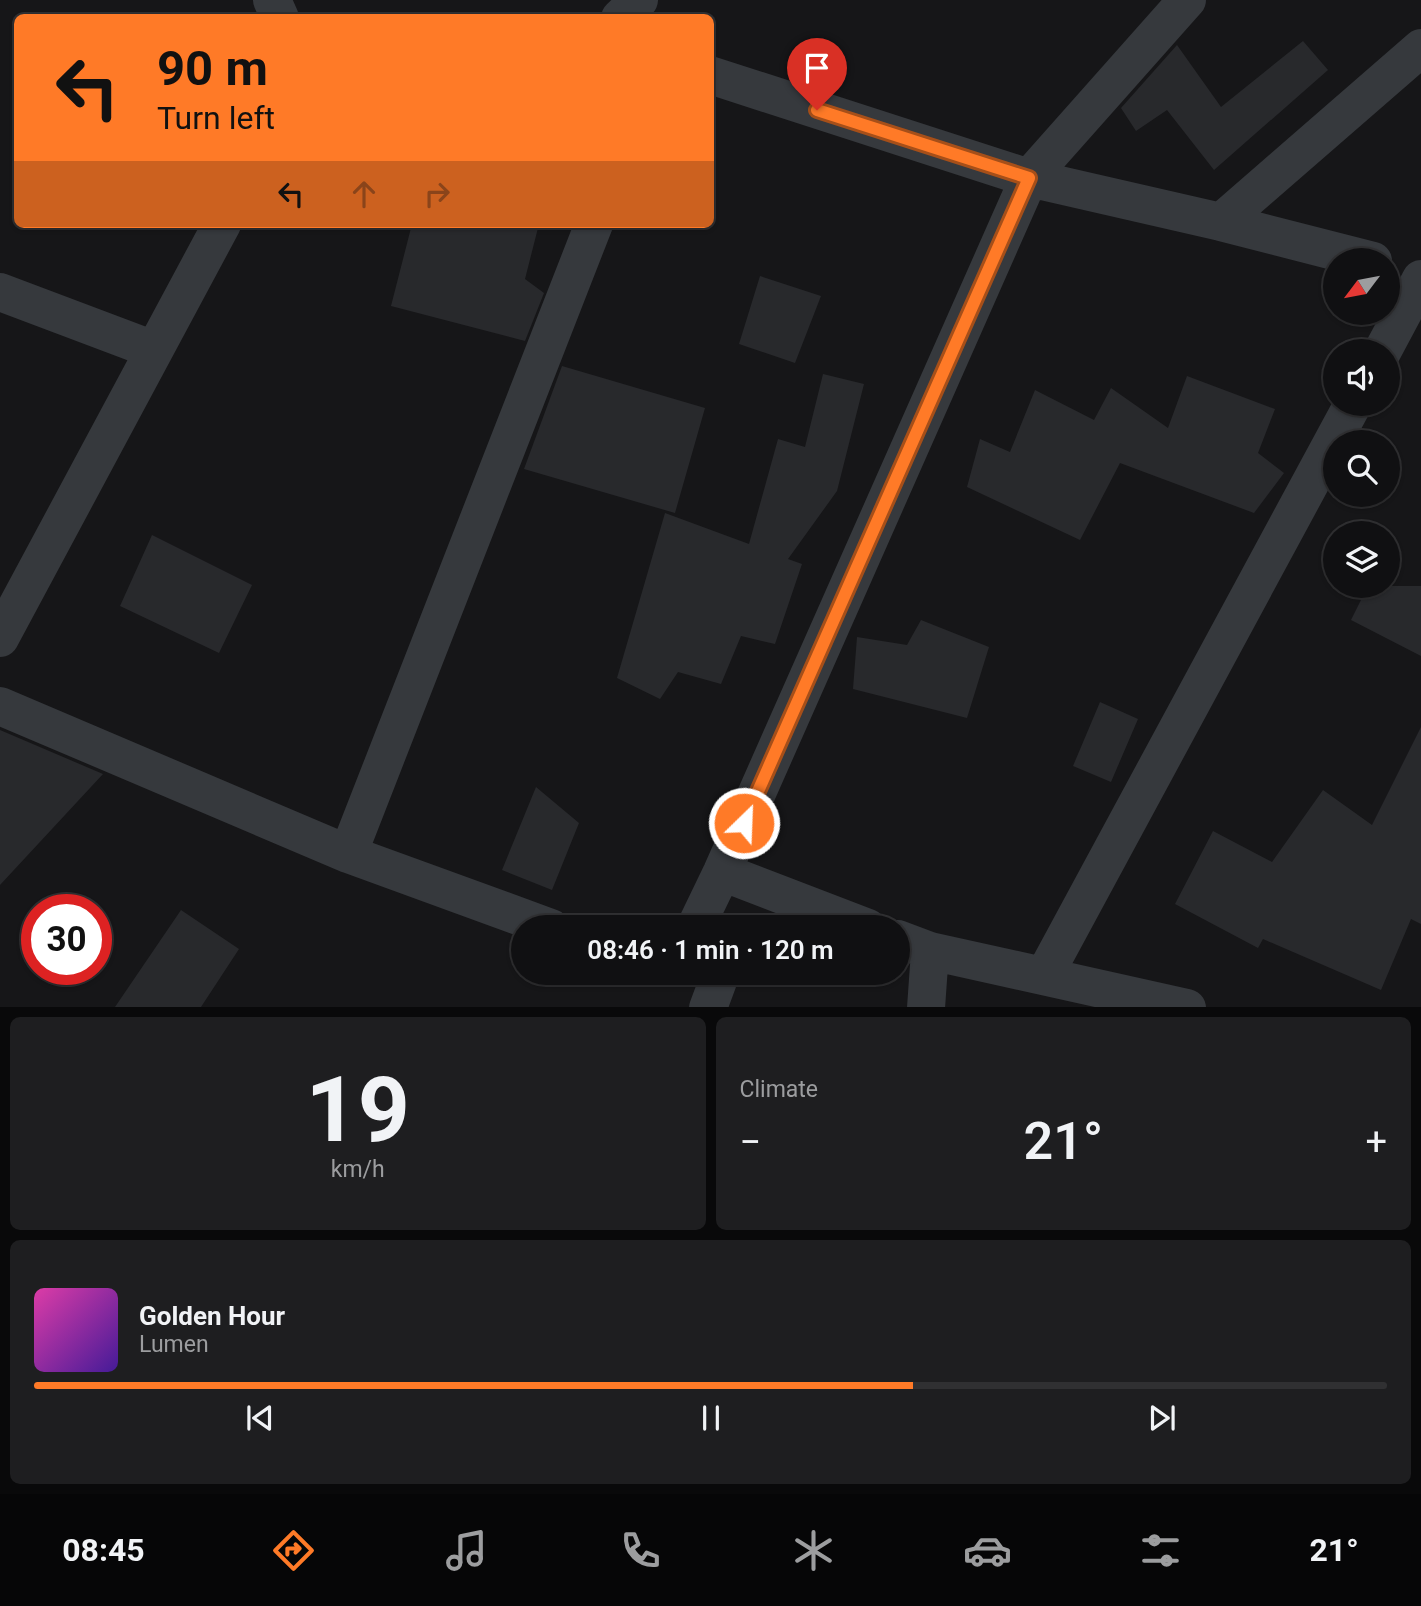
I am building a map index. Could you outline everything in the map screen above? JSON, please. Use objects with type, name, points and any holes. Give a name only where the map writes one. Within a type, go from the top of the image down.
[{"type":"street","points":[[624,14],[639,0]]},
{"type":"street","points":[[701,915],[1029,178],[1187,0]]},
{"type":"street","points":[[1221,222],[1421,48]]},
{"type":"street","points":[[714,76],[1029,178],[1323,248]]},
{"type":"street","points":[[0,638],[220,228]]},
{"type":"street","points":[[348,854],[592,228]]},
{"type":"street","points":[[1400,268],[1421,273]]},
{"type":"street","points":[[1389,339],[1421,279]]},
{"type":"street","points":[[0,292],[154,350]]},
{"type":"street","points":[[1044,976],[1347,416]]},
{"type":"street","points":[[0,706],[348,854],[515,915]]},
{"type":"street","points":[[722,872],[834,915]]},
{"type":"street","points":[[926,1007],[914,945],[1187,1007]]},
{"type":"street","points":[[708,1007],[716,985]]},
{"type":"building","points":[[1303,41],[1328,70],[1214,170],[1167,110],[1136,131],[1121,108],[1177,45],[1221,107]]},
{"type":"building","points":[[411,228],[538,228],[525,279],[544,293],[525,341],[391,306]]},
{"type":"building","points":[[760,276],[821,296],[795,363],[739,344]]},
{"type":"building","points":[[562,366],[705,408],[675,513],[524,469]]},
{"type":"building","points":[[823,374],[864,384],[837,491],[788,559],[802,564],[775,644],[741,636],[721,684],[678,672],[660,699],[617,678],[665,513],[749,544],[778,439],[805,447]]},
{"type":"building","points":[[1187,376],[1275,409],[1258,453],[1284,473],[1254,513],[1120,463],[1080,540],[967,487],[980,439],[1010,452],[1035,390],[1094,420],[1111,388],[1168,428]]},
{"type":"building","points":[[152,535],[252,585],[219,653],[120,606]]},
{"type":"building","points":[[1400,586],[1421,586],[1421,656],[1351,620],[1362,598],[1400,598]]},
{"type":"building","points":[[921,620],[989,647],[967,718],[853,689],[857,637],[907,645]]},
{"type":"building","points":[[1100,702],[1138,719],[1111,782],[1073,766]]},
{"type":"building","points":[[1421,727],[1421,924],[1411,919],[1381,990],[1263,939],[1258,948],[1175,904],[1213,831],[1272,862],[1323,790],[1372,825]]},
{"type":"building","points":[[0,730],[103,774],[0,885]]},
{"type":"building","points":[[536,787],[579,823],[552,890],[502,870]]},
{"type":"building","points":[[181,910],[239,949],[201,1007],[115,1007]]},
{"type":"route","points":[[744,823],[1029,178],[817,110]]}]
